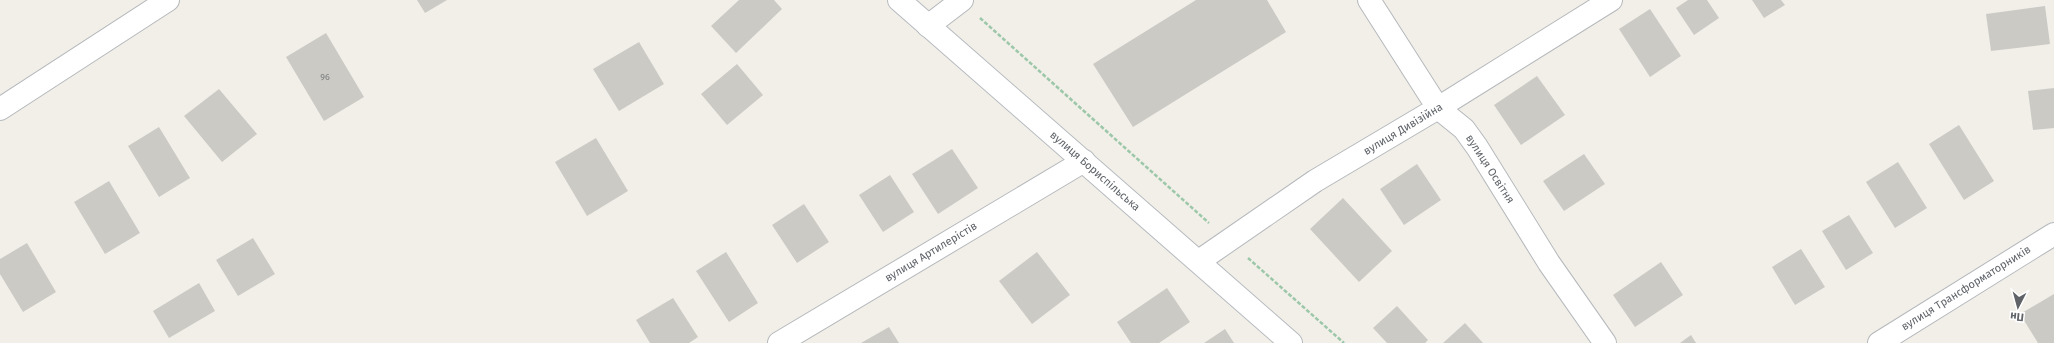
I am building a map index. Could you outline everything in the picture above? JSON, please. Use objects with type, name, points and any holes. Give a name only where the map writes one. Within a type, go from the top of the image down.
[{"type":"street","points":[[0,109],[168,0]]},
{"type":"street","name":"вулиця Бориспільська","points":[[899,0],[1291,343]]},
{"type":"street","points":[[928,26],[962,0]]},
{"type":"street","name":"вулиця Освітня","points":[[1369,0],[1438,108],[1464,129],[1549,263],[1605,343]]},
{"type":"street","name":"вулиця Дивізійна","points":[[1198,261],[1315,181],[1438,108],[1611,0]]},
{"type":"street","name":"вулиця Артилерістів","points":[[779,343],[1084,161]]},
{"type":"street","name":"вулиця Трансформаторників","points":[[1879,343],[2054,234]]},
{"type":"path","points":[[962,0],[1344,343]]},
{"type":"building","points":[[417,0],[447,0],[425,13]]},
{"type":"building","points":[[739,0],[774,0],[782,9],[736,53],[711,26]]},
{"type":"building","points":[[1196,0],[1267,0],[1286,32],[1133,127],[1093,64]]},
{"type":"building","points":[[1688,0],[1707,0],[1719,18],[1694,35],[1676,8]]},
{"type":"building","points":[[1752,0],[1781,0],[1785,5],[1764,18]]},
{"type":"building","points":[[2045,6],[2050,44],[1991,51],[1986,14]]},
{"type":"building","points":[[1650,9],[1681,56],[1650,77],[1619,29]]},
{"type":"building","points":[[326,33],[364,97],[324,121],[286,57]]},
{"type":"building","points":[[639,42],[664,84],[619,111],[593,69]]},
{"type":"building","points":[[737,64],[763,95],[727,125],[701,94]]},
{"type":"building","points":[[1537,76],[1565,115],[1521,145],[1494,105]]},
{"type":"building","points":[[2054,88],[2054,128],[2033,130],[2028,91]]},
{"type":"building","points":[[219,89],[257,134],[222,162],[184,116]]},
{"type":"building","points":[[1959,125],[1994,181],[1964,200],[1929,144]]},
{"type":"building","points":[[159,127],[190,178],[159,197],[128,146]]},
{"type":"building","points":[[596,138],[628,191],[587,216],[555,162]]},
{"type":"building","points":[[952,149],[978,188],[938,214],[912,174]]},
{"type":"building","points":[[1584,154],[1605,184],[1564,211],[1543,181]]},
{"type":"building","points":[[1898,162],[1927,208],[1895,228],[1866,182]]},
{"type":"building","points":[[1417,164],[1441,200],[1404,225],[1380,189]]},
{"type":"building","points":[[890,175],[914,212],[883,232],[859,195]]},
{"type":"building","points":[[109,181],[140,233],[105,254],[74,202]]},
{"type":"building","points":[[1343,198],[1392,251],[1359,282],[1310,229]]},
{"type":"building","points":[[804,204],[829,242],[797,263],[772,225]]},
{"type":"building","points":[[1849,215],[1873,253],[1846,270],[1822,231]]},
{"type":"building","points":[[253,238],[275,274],[238,296],[216,260]]},
{"type":"building","points":[[27,243],[56,292],[23,312],[0,274],[0,259]]},
{"type":"building","points":[[1801,249],[1825,287],[1795,305],[1772,267]]},
{"type":"building","points":[[726,252],[758,303],[729,322],[696,271]]},
{"type":"building","points":[[1037,252],[1070,295],[1032,324],[999,281]]},
{"type":"building","points":[[1661,262],[1683,295],[1635,327],[1613,295]]},
{"type":"building","points":[[199,283],[215,311],[169,338],[153,311]]},
{"type":"building","points":[[1167,288],[1190,322],[1159,343],[1131,343],[1117,322]]},
{"type":"building","points":[[2054,294],[2054,343],[2038,343],[2020,314]]},
{"type":"building","points":[[673,298],[698,337],[689,343],[650,343],[636,320]]},
{"type":"building","points":[[1397,306],[1428,340],[1425,343],[1387,343],[1373,328]]},
{"type":"building","points":[[1465,323],[1483,343],[1443,343]]},
{"type":"building","points":[[889,327],[899,343],[861,343]]},
{"type":"building","points":[[1225,329],[1234,343],[1204,343]]},
{"type":"building","points":[[1691,335],[1696,343],[1680,343]]}]
